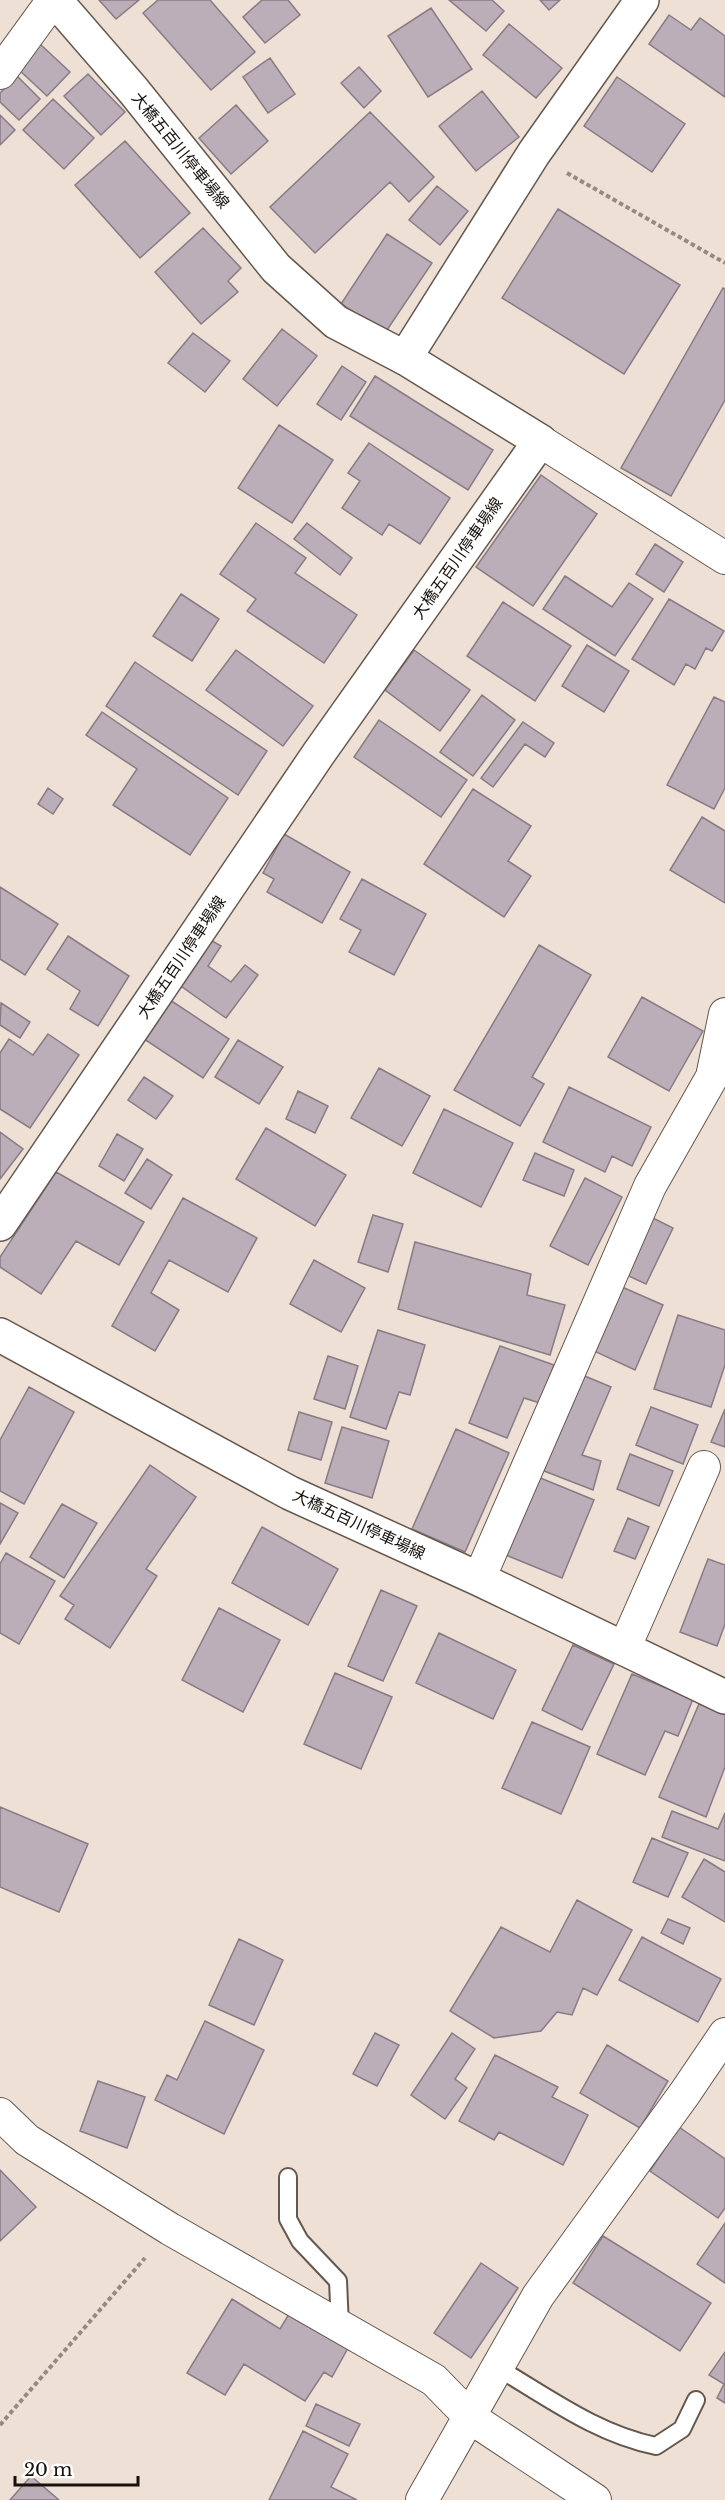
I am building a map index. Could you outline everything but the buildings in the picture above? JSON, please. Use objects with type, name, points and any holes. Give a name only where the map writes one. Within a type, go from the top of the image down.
[{"type":"main road","name":"大橋五百川停車場線","points":[[0,1224],[319,753],[540,441],[405,358],[336,322],[276,267],[133,90],[54,0]]},
{"type":"main road","points":[[405,358],[534,153],[642,0]]},
{"type":"main road","name":"大橋五百川停車場線","points":[[0,1335],[290,1493],[478,1579],[725,1697]]},
{"type":"street","points":[[0,73],[54,0]]},
{"type":"street","points":[[540,441],[725,558]]},
{"type":"street","points":[[478,1579],[650,1186],[712,1077],[725,1014]]},
{"type":"street","points":[[624,1649],[704,1467]]},
{"type":"street","points":[[422,2500],[471,2418],[538,2296],[686,2093],[725,2034]]},
{"type":"street","points":[[0,2114],[27,2140],[170,2229],[434,2380],[471,2418],[595,2500]]},
{"type":"lane","points":[[288,2177],[288,2219],[300,2241],[338,2281],[340,2326]]},
{"type":"lane","points":[[498,2368],[598,2428],[630,2441],[656,2446],[682,2429],[696,2400]]},
{"type":"path","points":[[534,153],[725,263]]},
{"type":"path","points":[[0,2425],[170,2229]]}]
